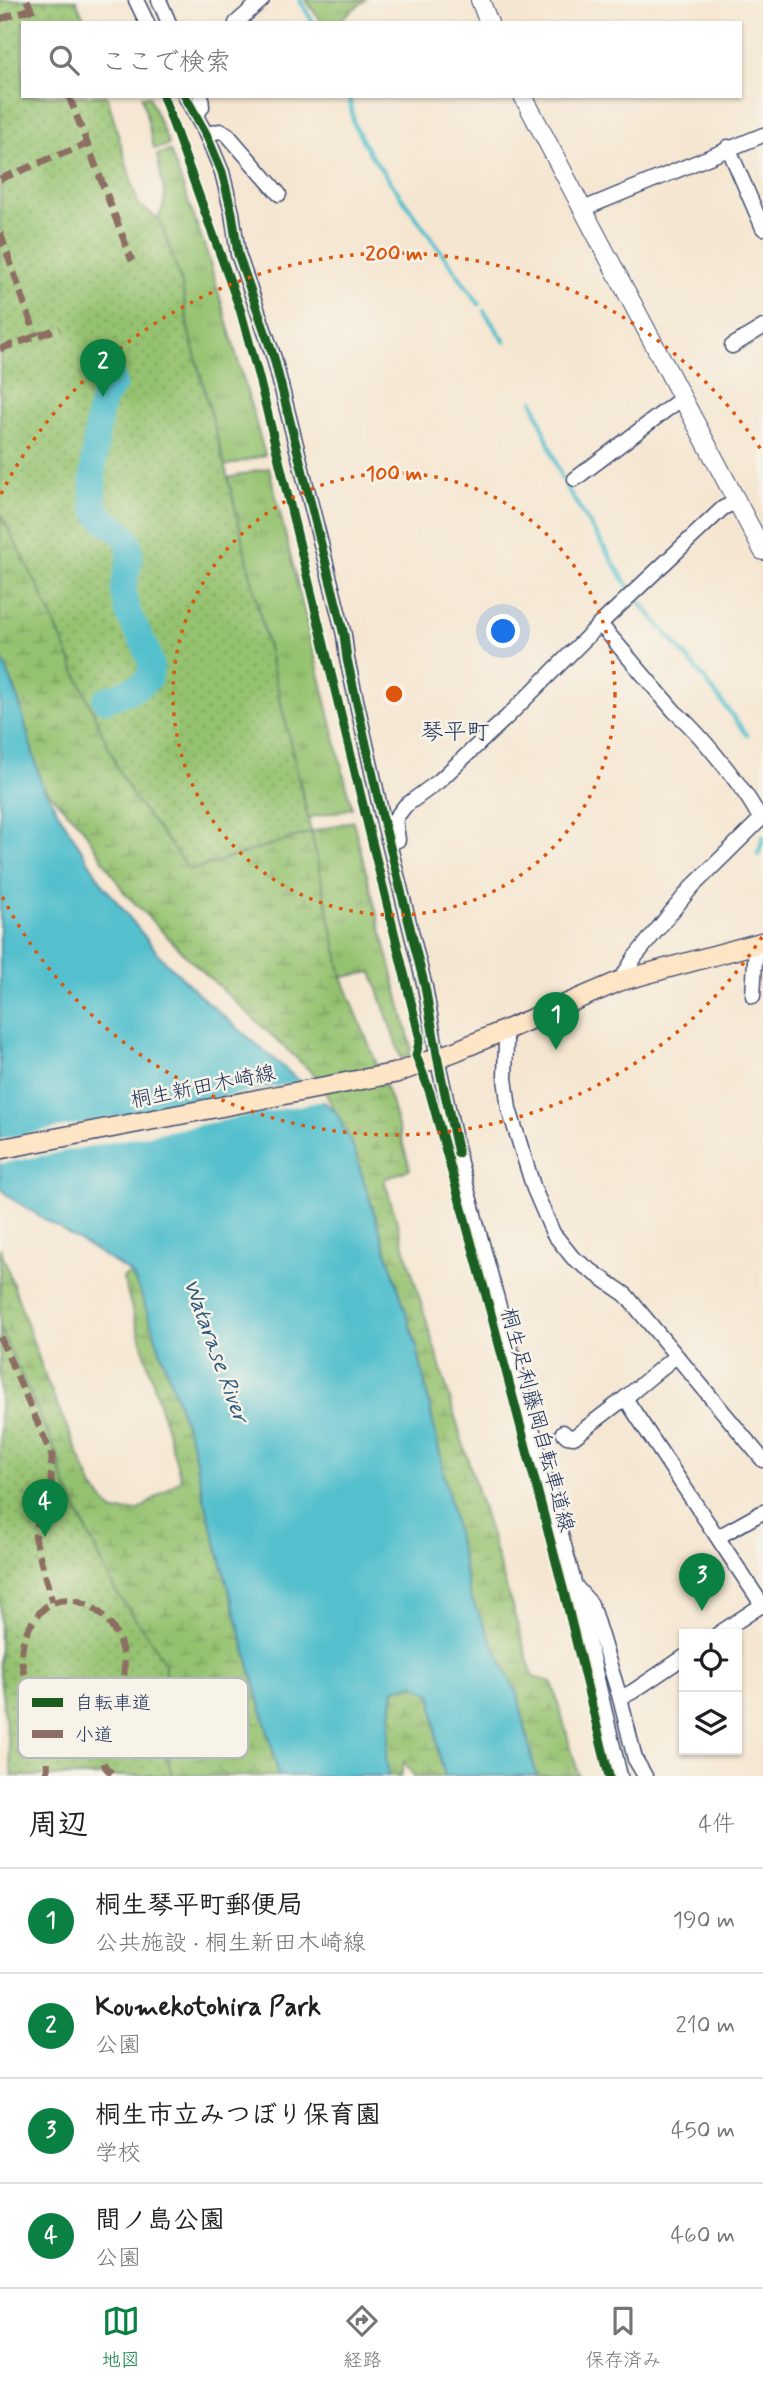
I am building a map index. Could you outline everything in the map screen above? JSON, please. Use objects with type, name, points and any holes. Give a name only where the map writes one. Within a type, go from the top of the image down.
[{"type":"main road","name":"桐生新田木崎線","points":[[0,1149],[396,1073],[621,981],[760,943]]},
{"type":"street","points":[[136,0],[146,21]]},
{"type":"street","points":[[159,0],[168,21]]},
{"type":"street","points":[[238,21],[262,0]]},
{"type":"street","points":[[480,0],[488,21]]},
{"type":"street","points":[[186,98],[206,134],[222,172],[239,254],[274,358],[344,635],[347,659],[397,878],[425,986],[460,1163],[575,1586],[620,1776]]},
{"type":"street","points":[[196,115],[202,107],[201,98]]},
{"type":"street","points":[[524,98],[736,502],[761,542]]},
{"type":"street","points":[[206,134],[220,131],[227,134],[279,194]]},
{"type":"street","points":[[583,209],[763,135]]},
{"type":"street","points":[[728,148],[763,228]]},
{"type":"street","points":[[732,346],[763,327]]},
{"type":"street","points":[[575,479],[682,398]]},
{"type":"street","points":[[397,878],[403,863],[394,824],[397,814],[439,781],[723,508],[736,502]]},
{"type":"street","points":[[600,624],[687,722],[761,818],[691,888],[635,957],[621,981]]},
{"type":"street","points":[[753,996],[760,943]]},
{"type":"street","points":[[502,1031],[506,1045],[505,1078],[509,1109],[534,1189],[553,1233],[573,1258],[626,1295],[763,1460]]},
{"type":"street","points":[[563,1432],[574,1437],[676,1356]]},
{"type":"street","points":[[625,1398],[763,1606],[726,1629]]},
{"type":"street","points":[[718,1537],[763,1513]]},
{"type":"street","points":[[575,1586],[591,1604],[620,1698],[635,1759],[645,1776]]},
{"type":"street","points":[[620,1698],[679,1660]]},
{"type":"green space","points":[[0,0],[76,0],[85,21],[21,21],[21,98],[108,98],[138,204],[160,220],[182,285],[188,329],[228,478],[311,832],[195,869],[188,868],[134,798],[119,771],[40,590],[0,513]]},
{"type":"green space","points":[[306,0],[365,0],[339,21],[321,21]]},
{"type":"green space","points":[[142,98],[150,98],[169,145],[154,149]]},
{"type":"green space","points":[[170,151],[208,256],[265,455],[225,466],[188,329],[182,285],[140,254],[163,208],[165,197],[157,155]]},
{"type":"green space","points":[[269,468],[352,808],[308,818],[228,478]]},
{"type":"green space","points":[[0,513],[188,868],[195,869],[311,832],[342,977],[390,1098],[410,1169],[384,1179],[533,1677],[552,1682],[579,1776],[536,1776],[518,1696],[470,1596],[417,1347],[353,1147],[318,1078],[187,957],[124,892],[82,827],[42,786],[17,695],[0,654]]},
{"type":"green space","points":[[353,821],[411,1046],[410,1055],[401,1058],[372,972],[342,977],[311,832]]},
{"type":"green space","points":[[0,1247],[46,1379],[93,1488],[113,1512],[139,1510],[181,1479],[123,1278],[131,1273],[140,1291],[193,1447],[204,1498],[278,1776],[172,1776],[167,1758],[248,1758],[248,1678],[162,1678],[114,1589],[65,1484],[56,1452],[0,1328]]},
{"type":"green space","points":[[0,1328],[56,1452],[65,1484],[114,1589],[157,1649],[165,1665],[165,1678],[18,1678],[18,1758],[167,1758],[172,1776],[12,1776],[0,1676]]},
{"type":"green space","points":[[413,1684],[432,1695],[438,1751],[445,1776],[414,1776],[404,1762],[401,1776],[389,1776],[386,1758],[394,1689]]},
{"type":"water","name":"Watarase River","points":[[0,654],[17,695],[42,786],[102,883],[161,957],[206,1001],[336,1112],[353,1147],[417,1347],[470,1596],[518,1696],[536,1776],[445,1776],[438,1751],[432,1695],[413,1684],[394,1689],[386,1758],[389,1776],[278,1776],[204,1498],[193,1447],[140,1291],[131,1273],[9,1197],[0,1187]]},
{"type":"pier","points":[[305,1081],[328,1100],[0,1164],[0,1139]]},
{"type":"waterway","points":[[300,0],[312,21]]},
{"type":"waterway","points":[[349,98],[354,124],[368,151],[479,304]]},
{"type":"waterway","points":[[484,311],[505,342]]},
{"type":"waterway","points":[[105,700],[144,683],[151,668],[150,659],[129,615],[124,597],[130,555],[128,542],[122,533],[99,514],[93,500],[93,471],[101,406],[114,384],[110,371]]},
{"type":"waterway","points":[[533,401],[562,479]]},
{"type":"waterway","points":[[567,488],[630,589]]},
{"type":"waterway","points":[[637,599],[700,673],[747,735]]},
{"type":"waterway","points":[[758,855],[763,837]]},
{"type":"marked path","points":[[27,0],[36,21]]},
{"type":"marked path","points":[[0,19],[31,9]]},
{"type":"marked path","points":[[70,98],[132,261]]},
{"type":"marked path","points":[[0,179],[87,144]]},
{"type":"marked path","points":[[0,233],[36,336]]},
{"type":"marked path","points":[[0,349],[60,328]]},
{"type":"marked path","points":[[0,1337],[52,1456],[51,1485],[40,1513],[35,1539],[52,1602]]},
{"type":"marked path","points":[[25,1678],[22,1657],[27,1631],[39,1613],[51,1603],[61,1600],[85,1604],[106,1619],[120,1642],[123,1678]]},
{"type":"marked path","points":[[47,1758],[47,1776]]},
{"type":"marked path","points":[[103,1758],[105,1766],[115,1776]]},
{"type":"cycle path","name":"桐生足利藤岡自転車道線","points":[[164,98],[240,309],[259,378],[420,1039],[416,1055],[430,1093],[490,1310],[609,1776]]},
{"type":"cycle path","points":[[186,98],[206,134],[222,172],[238,254],[274,358],[344,635],[380,807],[425,987],[458,1153]]},
{"type":"place","name":"Koumekotohira Park","points":[[103,397]]},
{"type":"place","name":"桐生琴平町郵便局","points":[[556,1050]]},
{"type":"place","name":"間ノ島公園","points":[[45,1537]]},
{"type":"place","name":"桐生市立みつぼり保育園","points":[[702,1611]]},
{"type":"district","name":"琴平町","points":[[455,733]]}]
